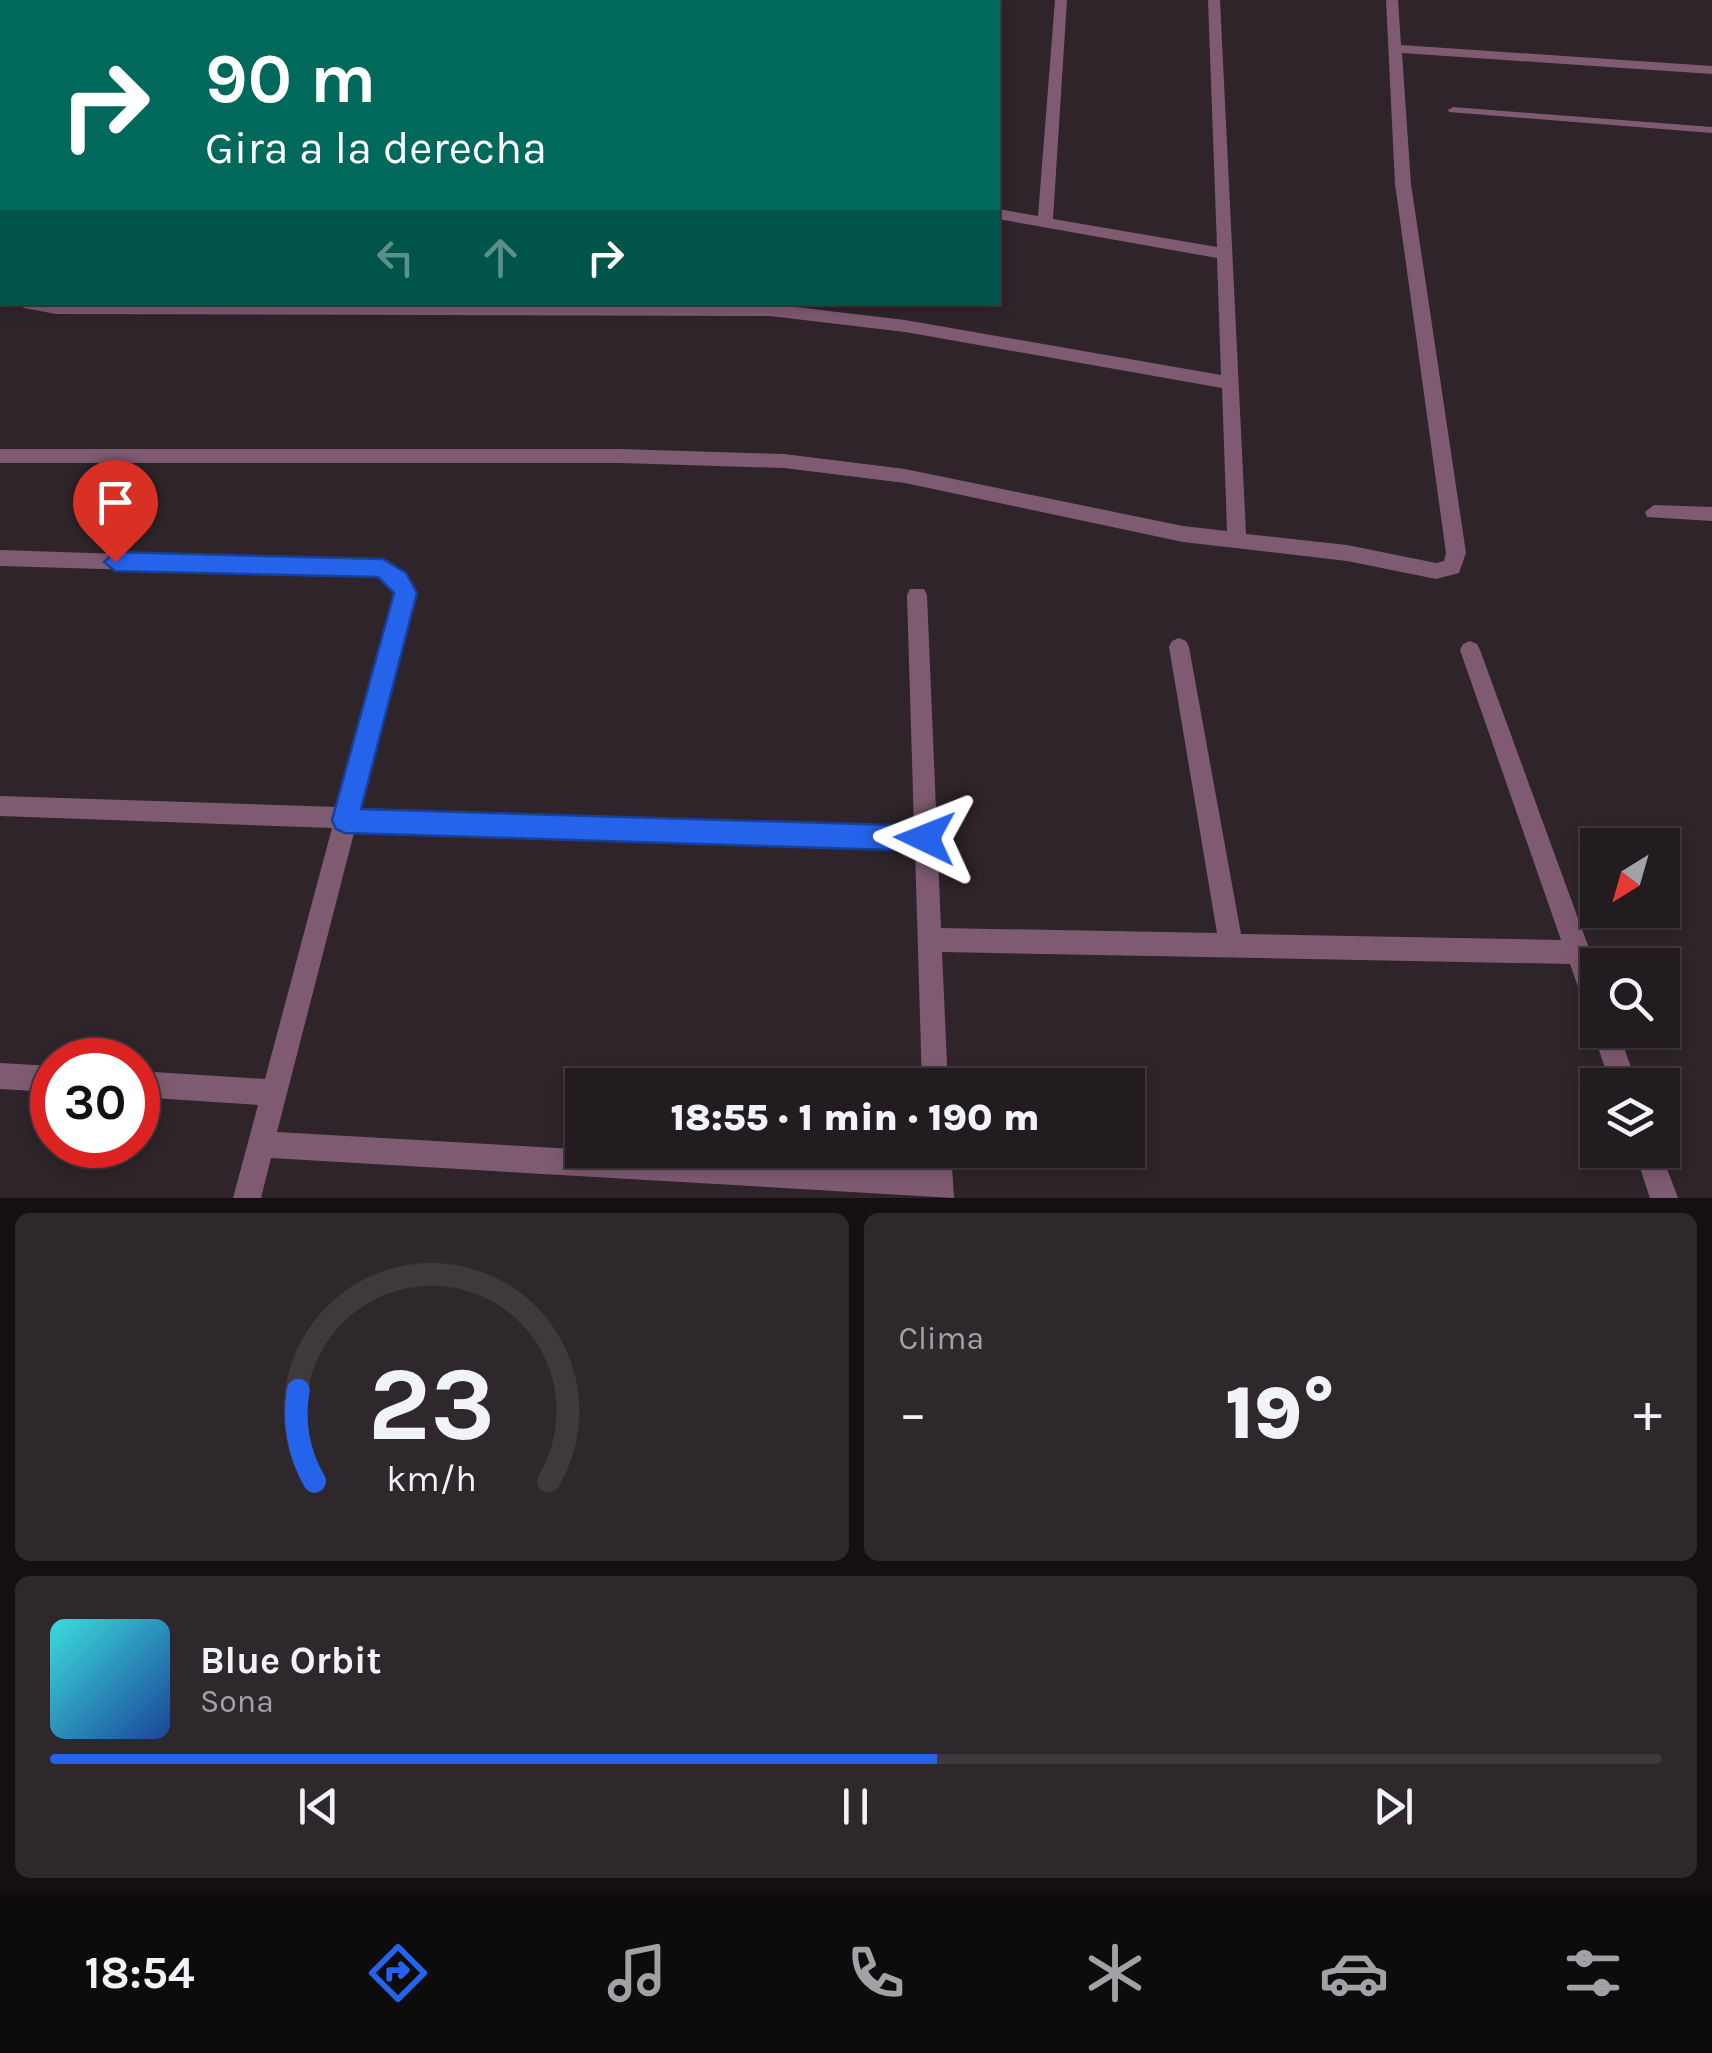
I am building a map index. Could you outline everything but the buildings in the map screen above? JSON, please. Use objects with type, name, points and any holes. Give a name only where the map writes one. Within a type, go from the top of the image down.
[{"type":"street","points":[[1044,222],[1060,0]]},
{"type":"street","points":[[1214,0],[1237,540]]},
{"type":"street","points":[[0,456],[621,456],[784,461],[904,476],[1183,534],[1347,553],[1436,571],[1452,567],[1456,553],[1402,184],[1392,0]]},
{"type":"street","points":[[1396,49],[1712,70]]},
{"type":"street","points":[[1000,214],[1225,254]]},
{"type":"street","points":[[40,305],[770,310],[905,326],[1230,383]]},
{"type":"street","points":[[1654,512],[1712,514]]},
{"type":"street","points":[[0,558],[383,568],[398,580],[405,593],[248,1198]]},
{"type":"street","points":[[916,596],[934,1068]]},
{"type":"street","points":[[1178,646],[1231,945]]},
{"type":"street","points":[[1470,650],[1580,960]]},
{"type":"street","points":[[0,806],[925,838]]},
{"type":"street","points":[[929,940],[1577,952]]},
{"type":"street","points":[[0,1076],[30,1078]]},
{"type":"street","points":[[160,1085],[275,1093]]},
{"type":"street","points":[[262,1144],[940,1190]]},
{"type":"street","points":[[1654,1168],[1664,1198]]},
{"type":"lane","points":[[1453,110],[1712,130]]},
{"type":"route","points":[[115,562],[383,568],[398,580],[405,593],[345,820],[925,838]]}]
